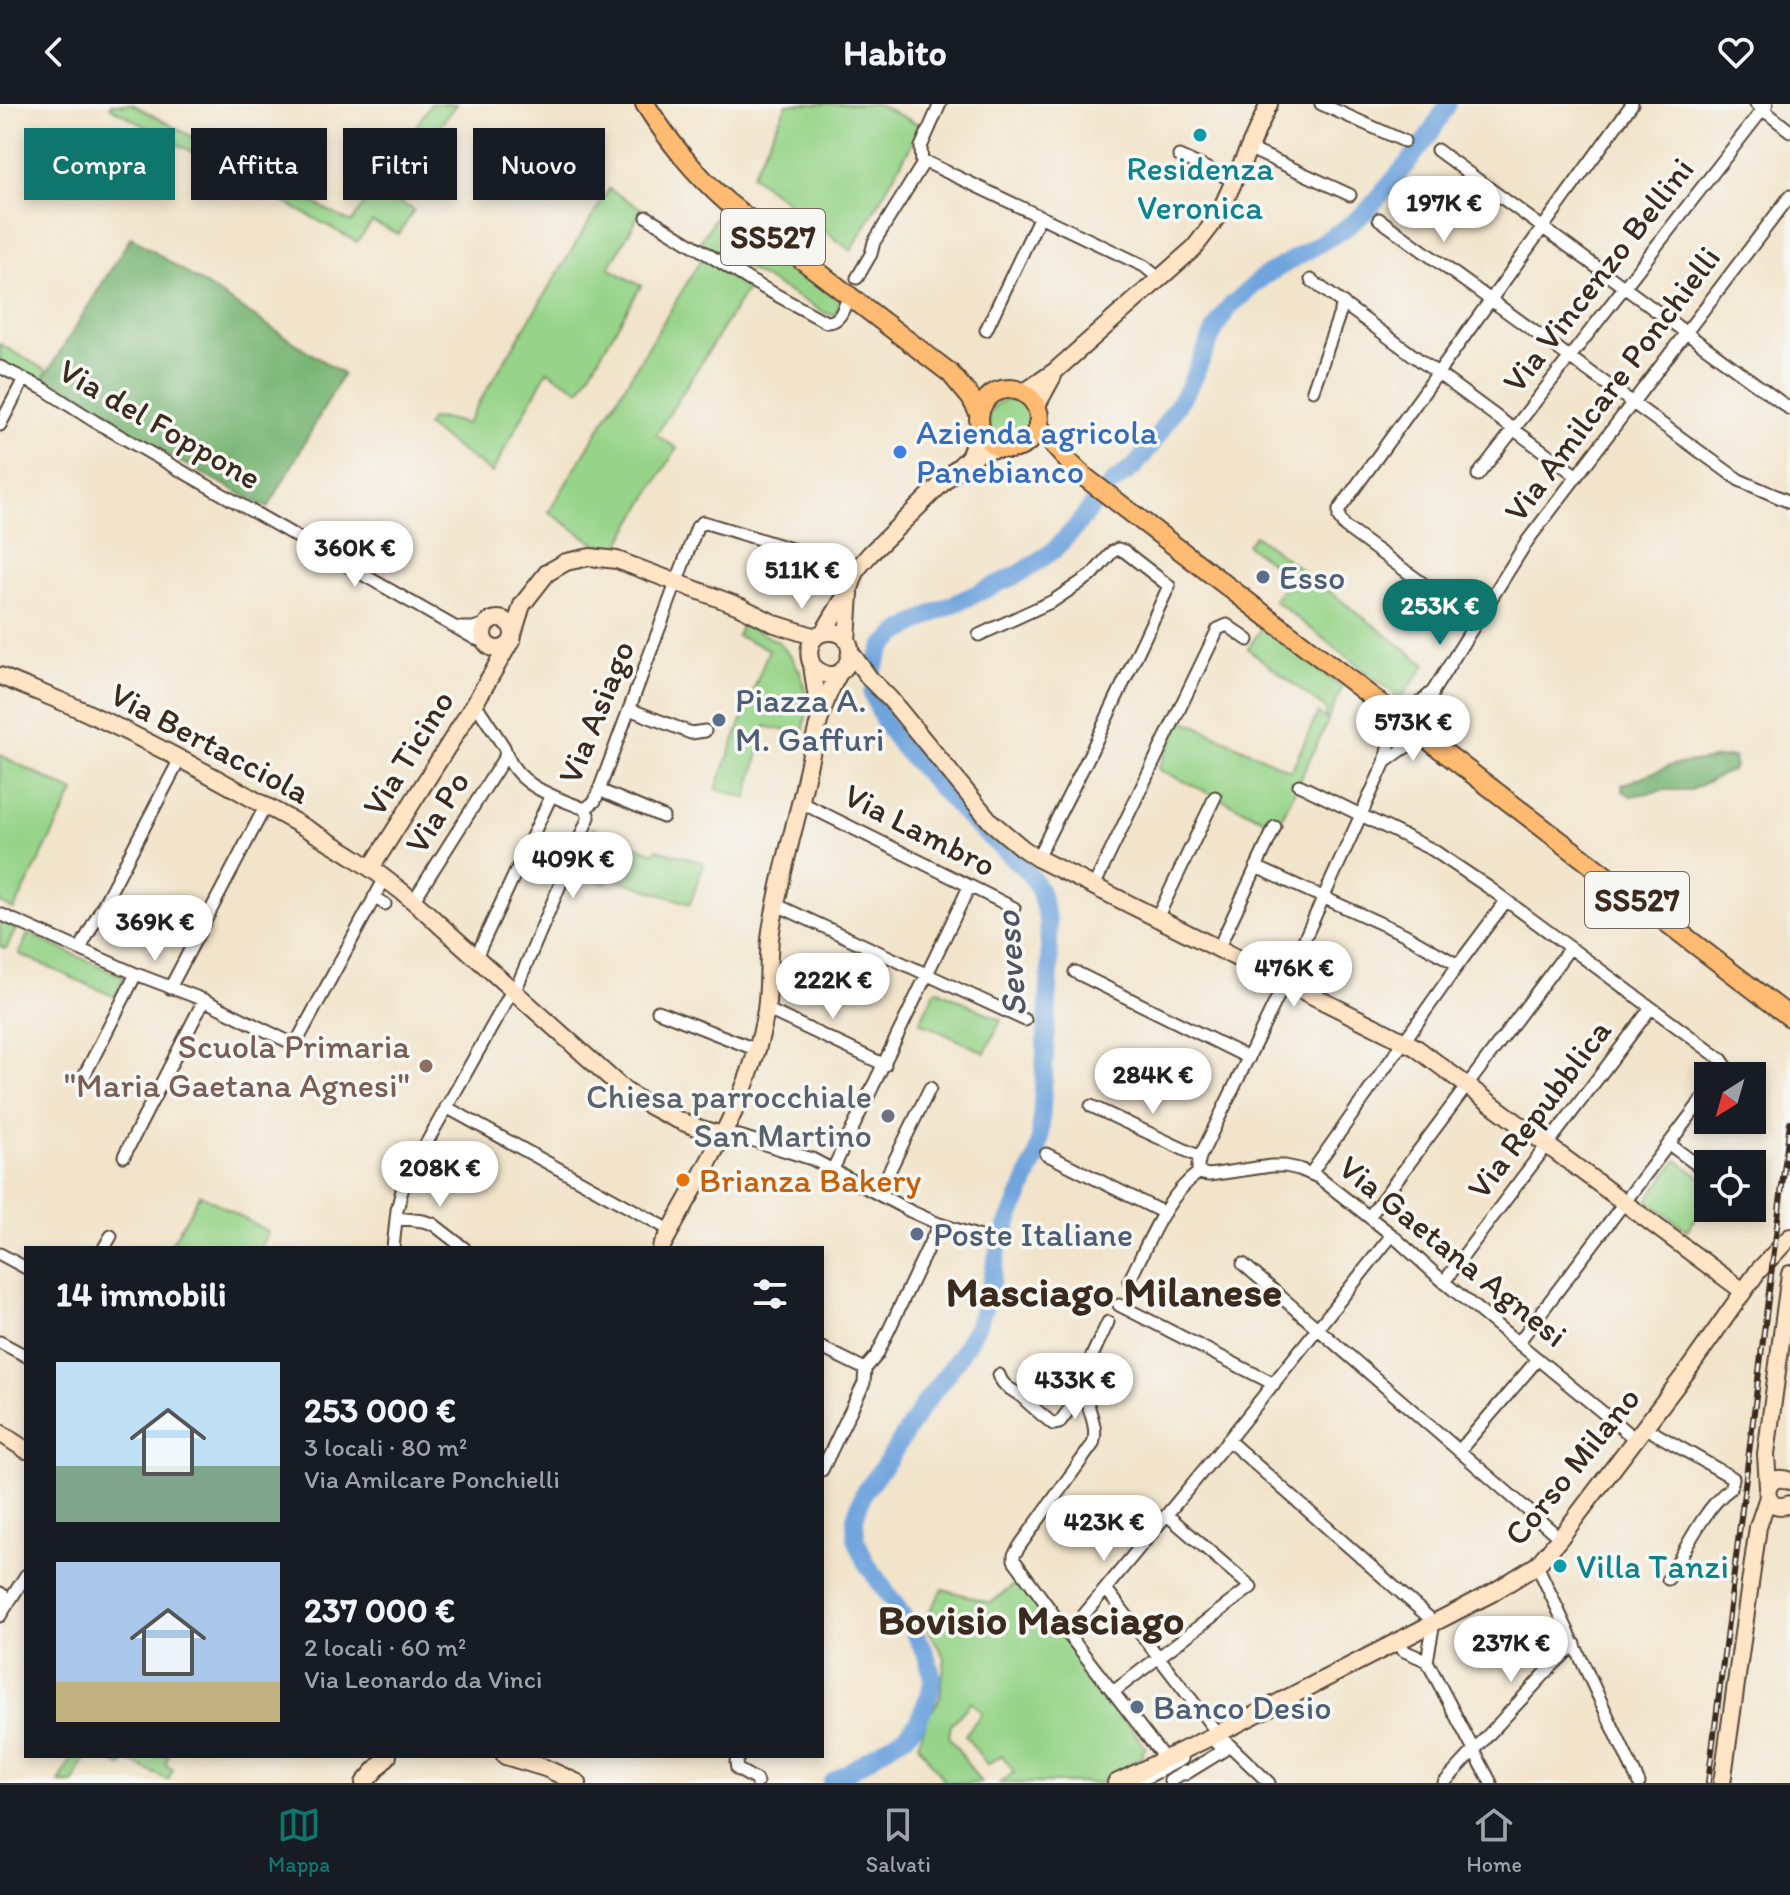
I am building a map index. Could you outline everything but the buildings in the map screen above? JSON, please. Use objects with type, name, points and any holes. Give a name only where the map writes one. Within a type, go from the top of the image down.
[{"type":"main road","name":"SS527","points":[[645,104],[682,157],[728,203],[950,373],[971,398],[985,438],[993,444],[1038,451],[1067,462]]},
{"type":"main road","name":"SS527","points":[[950,373],[980,386],[1012,391],[1030,398],[1052,445],[1086,478],[1790,1017]]},
{"type":"main road","points":[[980,420],[988,398],[1012,391]]},
{"type":"main road","points":[[1009,448],[1031,439],[1037,416]]},
{"type":"street","points":[[857,278],[874,242],[922,165],[921,147],[940,104]]},
{"type":"street","points":[[1012,391],[1029,389],[1055,371],[1194,248],[1211,228],[1269,104]]},
{"type":"street","points":[[1321,104],[1404,141]]},
{"type":"street","points":[[1476,622],[1345,527],[1339,518],[1339,510],[1632,104]]},
{"type":"street","points":[[1762,106],[1790,131]]},
{"type":"street","name":"Via Vincenzo Bellini","points":[[1478,475],[1762,106]]},
{"type":"street","points":[[1250,149],[1350,195]]},
{"type":"street","points":[[1437,150],[1790,409]]},
{"type":"street","points":[[1179,156],[1235,181]]},
{"type":"street","points":[[922,165],[930,164],[1040,216],[1144,266],[1160,279]]},
{"type":"street","name":"Via Amilcare Ponchielli","points":[[1397,716],[1417,706],[1433,691],[1528,540],[1790,196]]},
{"type":"street","points":[[986,330],[1040,216]]},
{"type":"street","points":[[647,217],[751,281],[826,322],[838,318],[849,295]]},
{"type":"street","points":[[1379,219],[1739,480],[1790,502]]},
{"type":"street","points":[[1311,280],[1577,476]]},
{"type":"street","points":[[1313,390],[1343,304]]},
{"type":"street","name":"Via del Foppone","points":[[0,367],[486,644]]},
{"type":"street","points":[[1037,416],[1055,371]]},
{"type":"street","points":[[0,425],[24,379]]},
{"type":"street","points":[[969,457],[980,420]]},
{"type":"street","points":[[819,718],[808,650],[850,588],[857,569],[969,457],[987,450],[1009,448]]},
{"type":"street","name":"Via Asiago","points":[[393,1246],[404,1183],[514,991],[589,817],[585,809],[592,805],[599,790],[697,527],[703,522],[857,569]]},
{"type":"street","points":[[979,635],[1053,601],[1093,574],[1118,549],[1169,586],[1037,858]]},
{"type":"street","name":"Via Ticino","points":[[378,873],[495,670],[522,605],[547,573],[566,562],[590,557],[617,560],[739,606],[775,624]]},
{"type":"street","points":[[662,1246],[724,1135],[757,1050],[766,1009],[770,940],[800,802],[819,718],[845,659],[850,588]]},
{"type":"street","name":"Via Ticino","points":[[494,621],[522,605]]},
{"type":"street","points":[[457,628],[473,628],[494,621],[508,623],[510,640],[496,650],[486,644],[483,630],[494,621]]},
{"type":"street","points":[[775,624],[816,669],[826,674],[845,659]]},
{"type":"street","points":[[775,624],[820,635],[828,632],[839,634],[845,659],[872,682],[991,822],[1022,848],[1415,1047],[1743,1291]]},
{"type":"street","points":[[1094,886],[1218,629],[1231,626],[1248,640]]},
{"type":"street","name":"Via Ticino","points":[[486,644],[495,670]]},
{"type":"street","name":"Via Bertacciola","points":[[0,676],[87,712],[320,835],[414,900],[624,1090],[673,1119],[724,1135]]},
{"type":"street","name":"Via Amilcare Ponchielli","points":[[1423,736],[1433,691]]},
{"type":"street","points":[[475,703],[517,773],[525,781],[551,796],[585,809]]},
{"type":"street","points":[[629,709],[691,733],[705,731]]},
{"type":"street","points":[[1129,1281],[1176,1194],[1198,1173],[1200,1157],[1362,815],[1385,762],[1397,716]]},
{"type":"street","points":[[1385,762],[1423,736]]},
{"type":"street","name":"Via Po","points":[[414,900],[506,755]]},
{"type":"street","points":[[80,949],[180,759]]},
{"type":"street","points":[[1299,785],[1433,850],[1723,1062]]},
{"type":"street","points":[[599,790],[663,817]]},
{"type":"street","points":[[476,957],[551,796]]},
{"type":"street","points":[[1157,918],[1215,797]]},
{"type":"street","name":"Via Lambro","points":[[800,802],[1014,908]]},
{"type":"street","points":[[170,988],[266,805]]},
{"type":"street","points":[[1218,949],[1275,827]]},
{"type":"street","points":[[1256,867],[1404,934],[1458,965]]},
{"type":"street","points":[[0,914],[136,974],[204,1000],[295,1045],[380,900],[378,873]]},
{"type":"street","points":[[833,1169],[969,887]]},
{"type":"street","points":[[1311,1173],[1506,901]]},
{"type":"street","points":[[777,905],[1025,1020]]},
{"type":"street","points":[[1369,1217],[1569,949]]},
{"type":"street","points":[[1075,972],[1249,1058]]},
{"type":"street","points":[[85,1074],[136,974]]},
{"type":"street","points":[[124,1156],[204,1000]]},
{"type":"street","points":[[766,1009],[885,1065]]},
{"type":"street","name":"Via Repubblica","points":[[1444,1282],[1650,1009]]},
{"type":"street","points":[[658,1011],[757,1050]]},
{"type":"street","points":[[878,1194],[930,1088]]},
{"type":"street","points":[[1091,1106],[1200,1157]]},
{"type":"street","points":[[446,1107],[670,1230]]},
{"type":"street","points":[[1518,1343],[1694,1111]]},
{"type":"street","points":[[724,1135],[739,1136],[812,1159],[939,1224],[993,1241]]},
{"type":"street","points":[[1669,1144],[1694,1163]]},
{"type":"street","points":[[1046,1154],[1164,1213]]},
{"type":"street","name":"Via Gaetana Agnesi","points":[[1198,1173],[1209,1175],[1271,1166],[1311,1173],[1392,1235],[1538,1359],[1639,1433],[1733,1478],[1730,1489],[1721,1495],[1698,1527],[1668,1579]]},
{"type":"street","points":[[397,1218],[433,1224],[461,1246]]},
{"type":"street","points":[[824,1466],[864,1383],[865,1369],[877,1355],[939,1224]]},
{"type":"street","points":[[1068,1634],[1392,1235]]},
{"type":"street","points":[[105,1246],[111,1236]]},
{"type":"street","name":"Corso Milano","points":[[1116,1783],[1165,1759],[1221,1738],[1492,1593],[1537,1565],[1688,1370],[1758,1271],[1790,1237]]},
{"type":"street","points":[[0,1254],[24,1267]]},
{"type":"street","points":[[1243,1264],[1560,1538]]},
{"type":"street","points":[[1776,1499],[1766,1454],[1789,1284]]},
{"type":"street","points":[[1119,1305],[1274,1384]]},
{"type":"street","points":[[1108,1322],[1084,1376],[1085,1398],[1096,1431],[1093,1444],[1014,1555],[1014,1560],[1165,1759]]},
{"type":"street","points":[[0,1342],[24,1355]]},
{"type":"street","points":[[824,1349],[865,1369]]},
{"type":"street","points":[[1459,1451],[1538,1359]]},
{"type":"street","points":[[999,1375],[1004,1385],[1056,1424],[1074,1403],[1085,1398]]},
{"type":"street","points":[[0,1433],[24,1449]]},
{"type":"street","points":[[1228,1440],[1434,1622],[1427,1661],[1491,1783]]},
{"type":"street","points":[[1767,1460],[1787,1480]]},
{"type":"street","points":[[1722,1783],[1758,1527],[1762,1516],[1776,1499],[1774,1480],[1787,1480]]},
{"type":"street","points":[[1113,1692],[1251,1587],[1167,1515]]},
{"type":"street","points":[[1537,1565],[1639,1783]]},
{"type":"street","points":[[0,1616],[5,1596],[24,1577]]},
{"type":"street","points":[[1106,1589],[1221,1738],[1269,1783]]},
{"type":"street","points":[[1444,1783],[1575,1644]]},
{"type":"street","points":[[1402,1650],[1427,1661]]},
{"type":"street","points":[[1136,1783],[1211,1744],[1217,1743],[1224,1750],[1184,1772],[1171,1783]]},
{"type":"street","points":[[363,1783],[372,1758]]},
{"type":"street","points":[[363,1783],[386,1758]]},
{"type":"street","points":[[512,1758],[578,1783]]},
{"type":"street","points":[[738,1758],[737,1769],[757,1783]]},
{"type":"green space","points":[[111,104],[132,104],[191,136],[191,151],[175,143],[175,128],[148,128],[110,107]]},
{"type":"green space","points":[[431,104],[456,104],[439,128],[415,128]]},
{"type":"green space","points":[[787,104],[877,104],[922,126],[851,251],[752,175]]},
{"type":"green space","points":[[609,189],[642,209],[609,268],[641,286],[580,390],[547,371],[492,473],[426,426],[431,419],[466,424]]},
{"type":"green space","points":[[280,200],[309,200],[351,223],[366,200],[395,200],[414,210],[399,234],[372,222],[357,242]]},
{"type":"green space","points":[[720,210],[838,298],[835,314],[826,313],[700,242]]},
{"type":"green space","points":[[131,237],[343,374],[268,508],[41,383]]},
{"type":"green space","points":[[703,256],[750,284],[656,435],[677,448],[617,548],[598,546],[549,512]]},
{"type":"green space","points":[[0,344],[47,371],[41,383],[0,361]]},
{"type":"green space","points":[[1009,400],[1023,406],[1029,420],[1023,434],[1009,440],[995,434],[989,420],[995,406]]},
{"type":"green space","points":[[1255,535],[1426,665],[1400,698],[1274,600],[1291,577],[1247,545]]},
{"type":"green space","points":[[742,624],[777,641],[791,656],[800,672],[808,703],[803,735],[766,726],[747,798],[716,789],[769,649],[737,636]]},
{"type":"green space","points":[[1262,627],[1342,688],[1328,719],[1325,717],[1327,710],[1248,649]]},
{"type":"green space","points":[[1318,713],[1328,721],[1278,826],[1158,769],[1182,719],[1291,771]]},
{"type":"green space","points":[[0,755],[74,792],[14,910],[0,903]]},
{"type":"green space","points":[[1734,757],[1732,770],[1690,790],[1665,790],[1631,796],[1623,791],[1622,785],[1672,765]]},
{"type":"green space","points":[[592,827],[654,853],[657,849],[704,863],[690,904],[610,877],[606,884],[574,872]]},
{"type":"green space","points":[[0,921],[16,929],[6,949],[0,946]]},
{"type":"green space","points":[[28,934],[124,977],[115,997],[19,954]]},
{"type":"green space","points":[[936,989],[1001,1020],[985,1053],[920,1022]]},
{"type":"green space","points":[[1677,1160],[1694,1173],[1694,1221],[1687,1230],[1647,1200]]},
{"type":"green space","points":[[200,1194],[268,1232],[261,1246],[170,1246]]},
{"type":"green space","points":[[1019,1581],[1146,1748],[1143,1756],[1099,1783],[1000,1783],[1014,1772],[1002,1755],[987,1765],[965,1735],[982,1713],[971,1702],[951,1725],[949,1736],[981,1783],[944,1783],[918,1744],[929,1715],[940,1698],[945,1658],[923,1622],[943,1589],[991,1603]]},
{"type":"green space","points":[[72,1758],[85,1758],[74,1783],[59,1783]]},
{"type":"green space","points":[[105,1758],[168,1758],[165,1765],[173,1769],[168,1780],[127,1760],[122,1766]]},
{"type":"waterway","name":"Seveso","points":[[1110,485],[1135,466],[1151,446],[1189,387],[1228,308],[1263,277],[1344,229],[1366,212],[1428,137],[1448,104]]},
{"type":"waterway","name":"Seveso","points":[[873,670],[883,647],[897,634],[930,615],[1021,573],[1053,551],[1098,498]]},
{"type":"waterway","name":"Seveso","points":[[872,694],[884,722],[902,747],[971,821],[1033,879],[1048,921],[1050,970],[1040,1140],[1037,1156],[1003,1236]]},
{"type":"waterway","name":"Seveso","points":[[831,1783],[906,1735],[917,1723],[930,1693],[933,1677],[925,1652],[866,1563],[856,1539],[855,1518],[864,1492],[976,1328],[986,1304],[998,1250]]},
{"type":"railway","points":[[1708,1783],[1790,1122]]},
{"type":"place","name":"Residenza Veronica","points":[[1200,135]]},
{"type":"place","name":"Azienda agricola Panebianco","points":[[900,452]]},
{"type":"place","name":"Esso","points":[[1263,577]]},
{"type":"place","name":"Piazza A. M. Gaffuri","points":[[719,720]]},
{"type":"place","name":"Scuola Primaria \"Maria Gaetana Agnesi\"","points":[[426,1066]]},
{"type":"place","name":"Chiesa parrocchiale San Martino","points":[[888,1116]]},
{"type":"place","name":"Brianza Bakery","points":[[683,1180]]},
{"type":"place","name":"Poste Italiane","points":[[917,1234]]},
{"type":"place","name":"Villa Tanzi","points":[[1560,1566]]},
{"type":"place","name":"Banco Desio","points":[[1137,1707]]},
{"type":"district","name":"Masciago Milanese","points":[[1114,1291]]},
{"type":"district","name":"Bovisio Masciago","points":[[1031,1619]]}]
